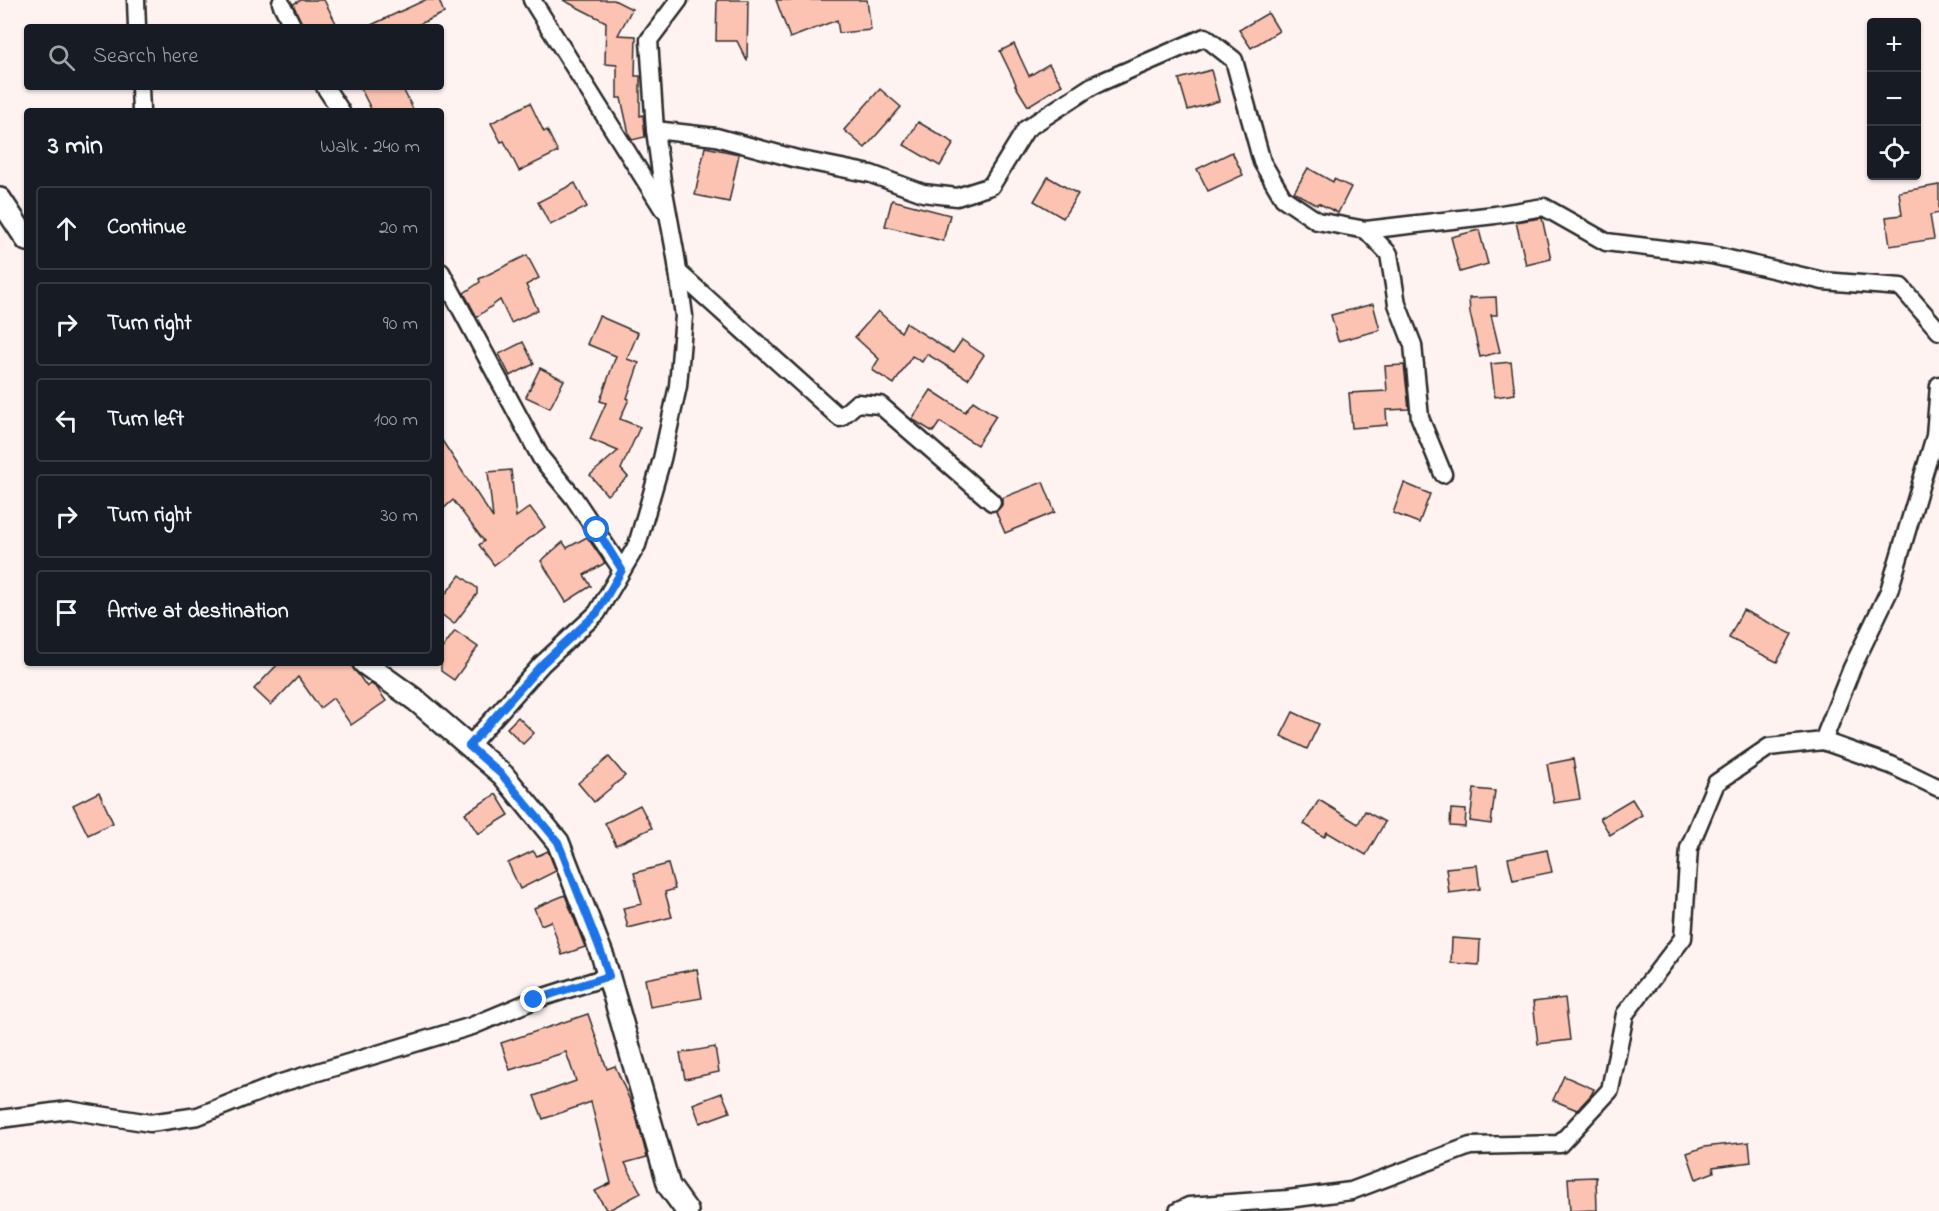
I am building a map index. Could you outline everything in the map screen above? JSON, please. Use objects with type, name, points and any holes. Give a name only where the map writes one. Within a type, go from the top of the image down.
[{"type":"street","points":[[136,0],[137,24]]},
{"type":"street","points":[[532,0],[669,217]]},
{"type":"street","points":[[469,746],[542,664],[597,613],[637,545],[662,459],[678,386],[684,316],[655,130],[649,39],[679,0]]},
{"type":"street","points":[[281,3],[292,24]]},
{"type":"street","points":[[655,130],[716,137],[797,159],[871,174],[923,193],[957,197],[991,186],[1026,129],[1092,86],[1205,37],[1234,60],[1262,162],[1283,198],[1317,221],[1366,230],[1544,207],[1606,242],[1712,255],[1823,281],[1901,287],[1939,331]]},
{"type":"street","points":[[140,90],[141,108]]},
{"type":"street","points":[[327,90],[339,108]]},
{"type":"street","points":[[0,199],[24,235]]},
{"type":"street","points":[[1366,230],[1389,254],[1397,303],[1413,345],[1420,418],[1443,474]]},
{"type":"street","points":[[678,272],[840,418],[857,402],[880,405],[992,502]]},
{"type":"street","points":[[444,278],[541,458],[574,498],[622,570]]},
{"type":"street","points":[[1823,741],[1852,668],[1889,591],[1935,436],[1939,385]]},
{"type":"street","points":[[368,666],[417,701],[502,775],[558,842],[603,957],[669,1186],[687,1211]]},
{"type":"street","points":[[1178,1211],[1189,1206],[1288,1199],[1351,1191],[1470,1146],[1560,1144],[1610,1090],[1625,1014],[1683,938],[1689,848],[1716,783],[1769,747],[1823,741],[1891,765],[1939,788]]},
{"type":"street","points":[[0,1119],[68,1110],[150,1123],[198,1116],[281,1083],[472,1026],[534,1000],[609,976]]},
{"type":"building","points":[[301,0],[324,0],[336,24],[302,24],[293,4]]},
{"type":"building","points":[[425,0],[439,0],[444,13],[420,24],[373,24]]},
{"type":"building","points":[[563,0],[614,0],[632,9],[618,35],[636,36],[635,76],[640,76],[640,116],[643,115],[645,137],[632,140],[621,98],[617,98],[617,65],[605,64],[606,22]]},
{"type":"building","points":[[717,0],[748,0],[747,61],[737,41],[716,41]]},
{"type":"building","points":[[776,0],[867,0],[871,30],[839,33],[837,20],[790,38]]},
{"type":"building","points":[[1268,13],[1279,31],[1251,48],[1239,30]]},
{"type":"building","points":[[1014,44],[1029,76],[1049,64],[1062,85],[1028,106],[1015,85],[1000,51]]},
{"type":"building","points":[[1211,70],[1219,101],[1188,110],[1179,79]]},
{"type":"building","points":[[880,89],[901,107],[865,148],[844,130]]},
{"type":"building","points":[[362,90],[404,90],[412,108],[370,108]]},
{"type":"building","points":[[530,103],[544,132],[547,130],[558,152],[519,171],[504,141],[501,142],[491,123]]},
{"type":"building","points":[[918,122],[954,143],[940,166],[904,145]]},
{"type":"building","points":[[705,147],[739,154],[729,202],[695,195]]},
{"type":"building","points":[[1232,152],[1243,175],[1208,191],[1197,169]]},
{"type":"building","points":[[1308,168],[1333,182],[1334,179],[1351,187],[1338,213],[1318,203],[1317,205],[1294,192]]},
{"type":"building","points":[[1048,177],[1078,194],[1063,218],[1034,201]]},
{"type":"building","points":[[575,183],[587,207],[550,225],[538,202]]},
{"type":"building","points":[[1939,185],[1939,213],[1930,215],[1934,239],[1890,246],[1886,217],[1902,215],[1899,192]]},
{"type":"building","points":[[892,200],[950,215],[943,241],[885,226]]},
{"type":"building","points":[[1542,218],[1551,259],[1526,265],[1516,222]]},
{"type":"building","points":[[1479,230],[1488,264],[1460,272],[1451,237]]},
{"type":"building","points":[[527,255],[539,278],[526,285],[538,310],[511,323],[500,300],[477,317],[464,293],[480,282],[479,279]]},
{"type":"building","points":[[1496,297],[1497,315],[1491,315],[1500,352],[1480,357],[1469,298]]},
{"type":"building","points":[[1373,304],[1380,330],[1338,341],[1331,315]]},
{"type":"building","points":[[878,311],[901,332],[906,323],[953,353],[962,340],[984,355],[968,379],[927,354],[922,362],[912,356],[894,384],[872,370],[879,359],[855,337]]},
{"type":"building","points":[[599,316],[638,333],[627,359],[639,363],[627,398],[629,399],[620,419],[640,427],[621,469],[628,477],[607,495],[590,475],[618,451],[590,439],[606,403],[600,401],[616,356],[587,344]]},
{"type":"building","points":[[523,342],[534,364],[510,376],[499,354]]},
{"type":"building","points":[[1511,362],[1515,394],[1495,397],[1491,364]]},
{"type":"building","points":[[1404,365],[1409,409],[1386,410],[1387,425],[1352,428],[1349,393],[1387,391],[1385,366]]},
{"type":"building","points":[[540,368],[564,380],[550,408],[526,397]]},
{"type":"building","points":[[931,390],[965,412],[973,401],[996,416],[977,445],[940,422],[933,432],[912,419]]},
{"type":"building","points":[[444,444],[493,518],[488,472],[511,470],[516,517],[530,507],[545,527],[494,565],[479,545],[484,541],[453,500],[444,508]]},
{"type":"building","points":[[1043,482],[1055,512],[1005,533],[996,512],[1002,505],[1002,498]]},
{"type":"building","points":[[1404,483],[1430,494],[1419,523],[1393,513]]},
{"type":"building","points":[[587,537],[605,563],[584,575],[591,586],[566,602],[541,561],[563,542],[567,548]]},
{"type":"building","points":[[460,575],[477,588],[477,594],[454,624],[444,616],[444,596]]},
{"type":"building","points":[[1743,610],[1792,634],[1777,662],[1729,638]]},
{"type":"building","points":[[455,631],[478,647],[454,680],[441,671],[441,666],[444,666],[444,646]]},
{"type":"building","points":[[276,666],[352,666],[367,687],[371,684],[377,688],[386,701],[351,725],[333,698],[320,708],[298,677],[271,705],[254,689]]},
{"type":"building","points":[[1293,712],[1319,724],[1307,749],[1281,736]]},
{"type":"building","points":[[518,717],[534,733],[523,744],[507,728]]},
{"type":"building","points":[[609,757],[625,776],[594,802],[578,783]]},
{"type":"building","points":[[1573,759],[1580,799],[1554,803],[1547,764]]},
{"type":"building","points":[[1474,789],[1495,791],[1491,824],[1470,821]]},
{"type":"building","points":[[99,792],[113,823],[88,835],[73,805]]},
{"type":"building","points":[[496,794],[509,815],[478,834],[465,813]]},
{"type":"building","points":[[1632,799],[1642,815],[1610,835],[1600,818]]},
{"type":"building","points":[[1319,800],[1358,824],[1365,811],[1385,822],[1366,855],[1327,832],[1324,837],[1304,824]]},
{"type":"building","points":[[640,805],[652,828],[616,845],[605,823]]},
{"type":"building","points":[[1451,809],[1466,810],[1465,827],[1450,826]]},
{"type":"building","points":[[1547,850],[1552,872],[1513,880],[1508,858]]},
{"type":"building","points":[[533,851],[537,856],[548,851],[556,871],[520,889],[508,863]]},
{"type":"building","points":[[668,864],[675,889],[665,892],[672,917],[628,928],[623,908],[642,904],[634,873]]},
{"type":"building","points":[[1477,865],[1480,889],[1449,893],[1446,868]]},
{"type":"building","points":[[565,895],[585,947],[562,955],[551,921],[541,925],[534,908]]},
{"type":"building","points":[[1452,938],[1480,940],[1479,965],[1451,963]]},
{"type":"building","points":[[697,969],[702,998],[650,1007],[645,979]]},
{"type":"building","points":[[1565,998],[1570,1040],[1538,1044],[1533,1002]]},
{"type":"building","points":[[588,1014],[607,1069],[615,1066],[635,1112],[647,1157],[625,1163],[641,1193],[607,1211],[595,1191],[611,1183],[591,1102],[543,1119],[534,1096],[576,1081],[566,1052],[510,1070],[501,1043]]},
{"type":"building","points":[[715,1047],[719,1072],[685,1079],[680,1053]]},
{"type":"building","points":[[1564,1076],[1594,1089],[1577,1110],[1553,1100]]},
{"type":"building","points":[[722,1093],[730,1112],[700,1123],[693,1104]]},
{"type":"building","points":[[1749,1142],[1751,1162],[1713,1167],[1714,1172],[1696,1179],[1687,1153],[1704,1147]]},
{"type":"building","points":[[1596,1177],[1597,1210],[1570,1211],[1568,1178]]},
{"type":"route","points":[[534,1000],[609,976],[558,842],[502,775],[469,746],[542,664],[597,613],[622,570],[597,530]]}]
